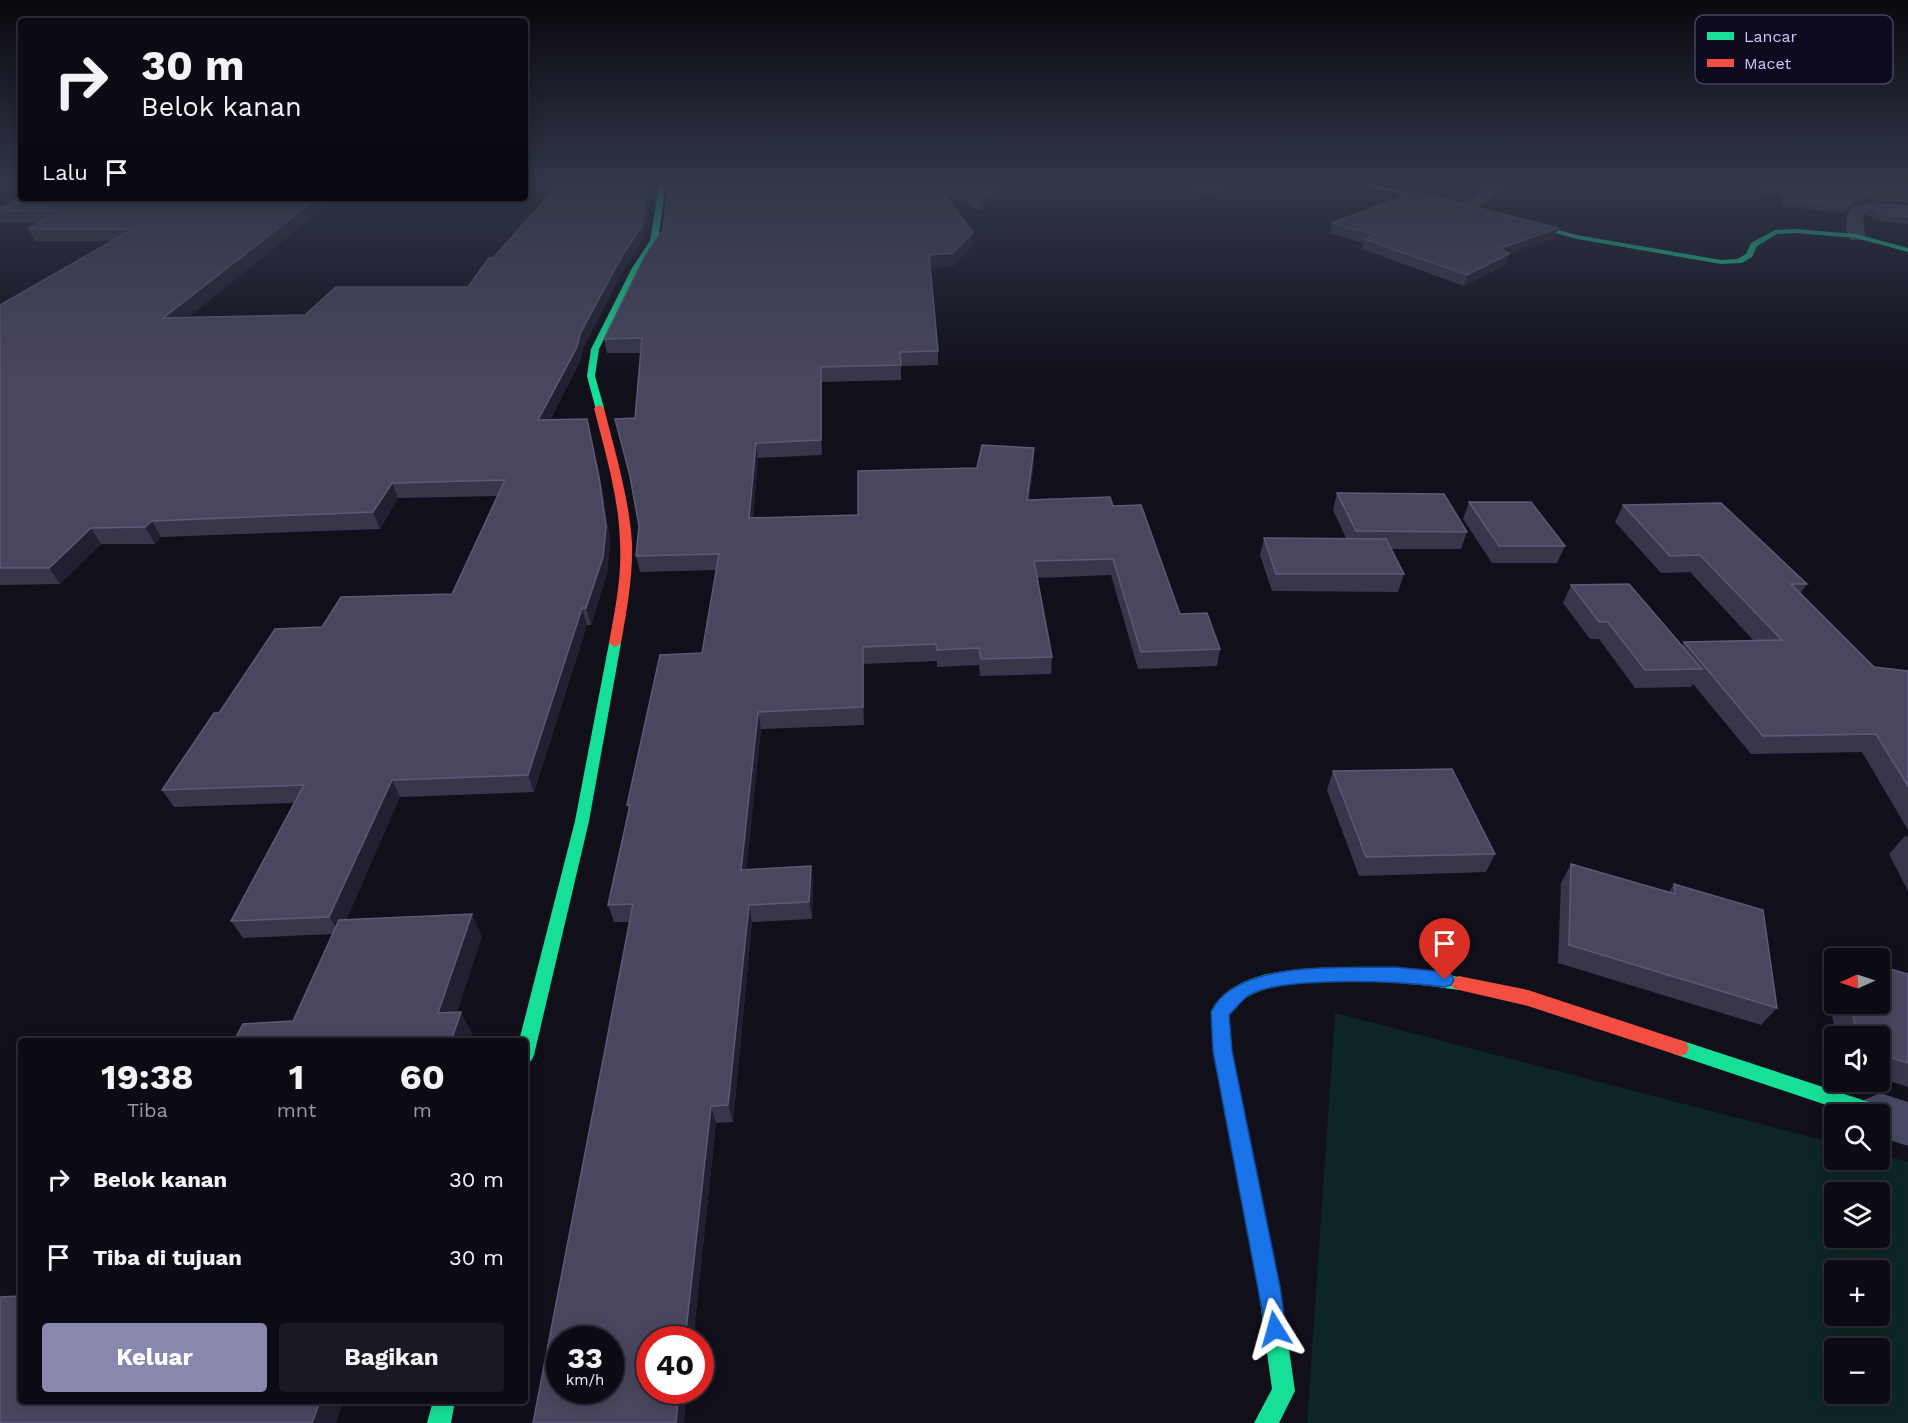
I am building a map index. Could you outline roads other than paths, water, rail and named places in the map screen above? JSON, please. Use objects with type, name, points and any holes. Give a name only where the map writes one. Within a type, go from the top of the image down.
[{"type":"main road","points":[[528,1043],[582,821],[620,617],[626,543],[618,492],[591,376],[595,350],[636,268],[650,247]]},
{"type":"main road","points":[[1637,247],[1721,262],[1739,261],[1749,255],[1753,247]]},
{"type":"main road","points":[[1266,1423],[1284,1391],[1269,1287],[1223,1051],[1220,1012],[1243,990],[1283,978],[1394,974],[1445,980],[1528,998],[1846,1104]]},
{"type":"main road","points":[[439,1423],[443,1404]]},
{"type":"street","points":[[1890,1118],[1908,1124]]}]
